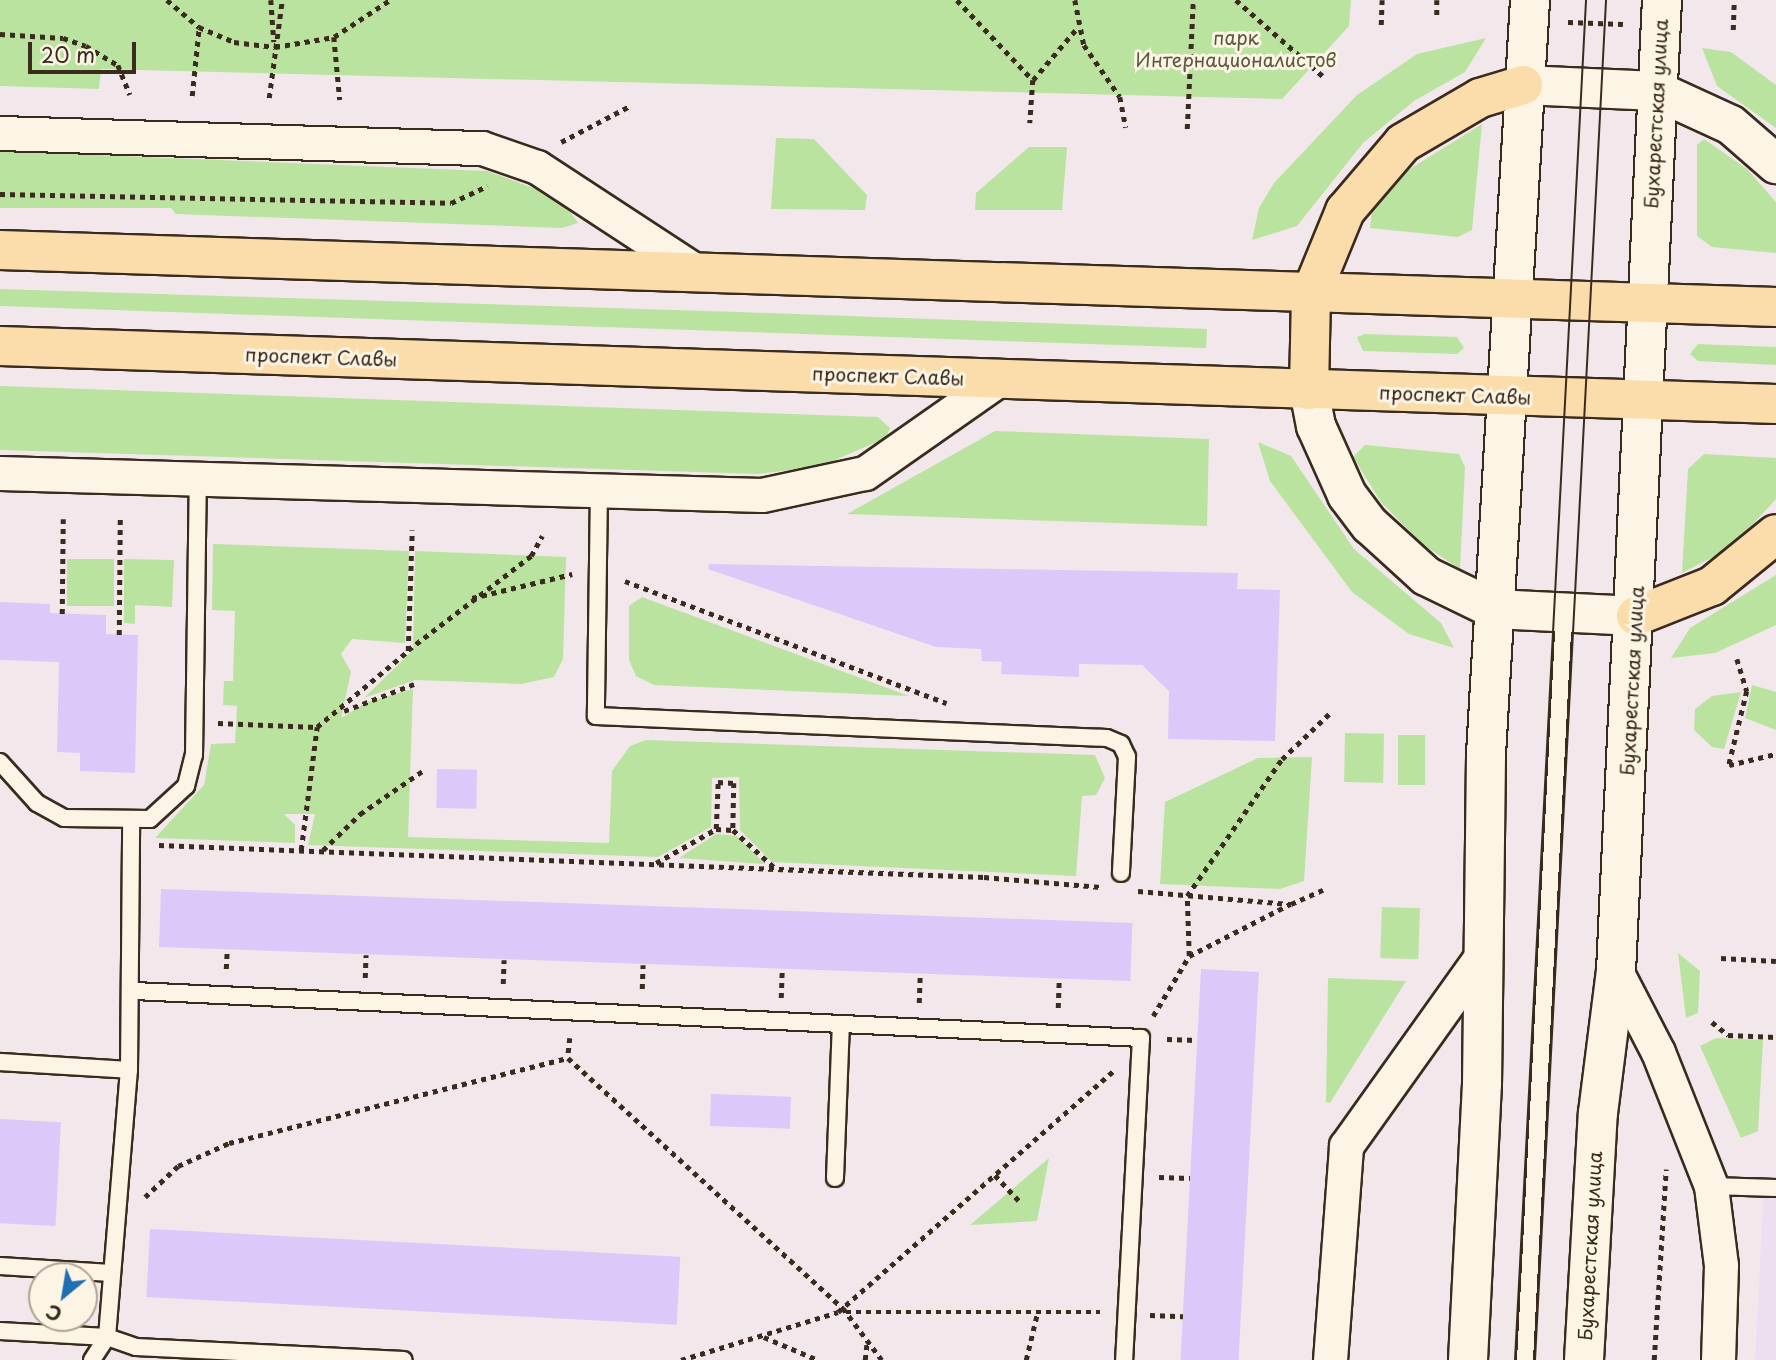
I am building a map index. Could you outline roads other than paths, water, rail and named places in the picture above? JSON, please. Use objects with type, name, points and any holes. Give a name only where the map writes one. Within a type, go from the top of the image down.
[{"type":"main road","points":[[1468,1360],[1482,1083],[1481,957],[1494,608],[1530,0]]},
{"type":"main road","name":"Бухарестская улица","points":[[1584,1360],[1598,1113],[1616,971],[1636,616],[1647,303],[1662,0]]},
{"type":"main road","points":[[1776,164],[1731,125],[1657,91],[1523,85],[1439,117],[1395,151],[1345,211],[1311,294],[1309,390],[1330,461],[1370,525],[1426,576],[1494,608],[1636,616],[1712,586],[1776,534]]},
{"type":"main road","points":[[0,250],[1776,307]]},
{"type":"main road","name":"проспект Славы","points":[[0,346],[1776,404]]},
{"type":"street","points":[[0,133],[482,148],[525,163],[699,273]]},
{"type":"street","points":[[0,473],[761,495],[819,487],[865,473],[998,380]]},
{"type":"street","points":[[1330,1360],[1346,1146],[1481,957]]},
{"type":"street","points":[[1616,971],[1658,1052],[1712,1186],[1721,1265],[1718,1360]]},
{"type":"lane","points":[[0,762],[49,812],[131,821],[150,819],[174,802],[191,771],[198,478]]},
{"type":"lane","points":[[599,489],[596,716],[1089,734],[1121,744],[1127,757],[1121,873]]},
{"type":"lane","points":[[1525,1360],[1564,613]]},
{"type":"lane","points":[[92,1360],[107,1337],[129,1070],[134,991],[125,939],[131,821]]},
{"type":"lane","points":[[134,991],[1140,1038],[1124,1360]]},
{"type":"lane","points":[[835,1178],[841,1025]]},
{"type":"lane","points":[[0,1062],[129,1070]]},
{"type":"lane","points":[[1712,1186],[1776,1188]]},
{"type":"lane","points":[[0,1266],[111,1273]]},
{"type":"lane","points":[[0,1331],[107,1337],[136,1348],[404,1360]]},
{"type":"tram line","points":[[1515,1360],[1586,0]]},
{"type":"tram line","points":[[1535,1360],[1606,0]]},
{"type":"park label","name":"парк Интернационалистов","points":[[1236,49]]}]
